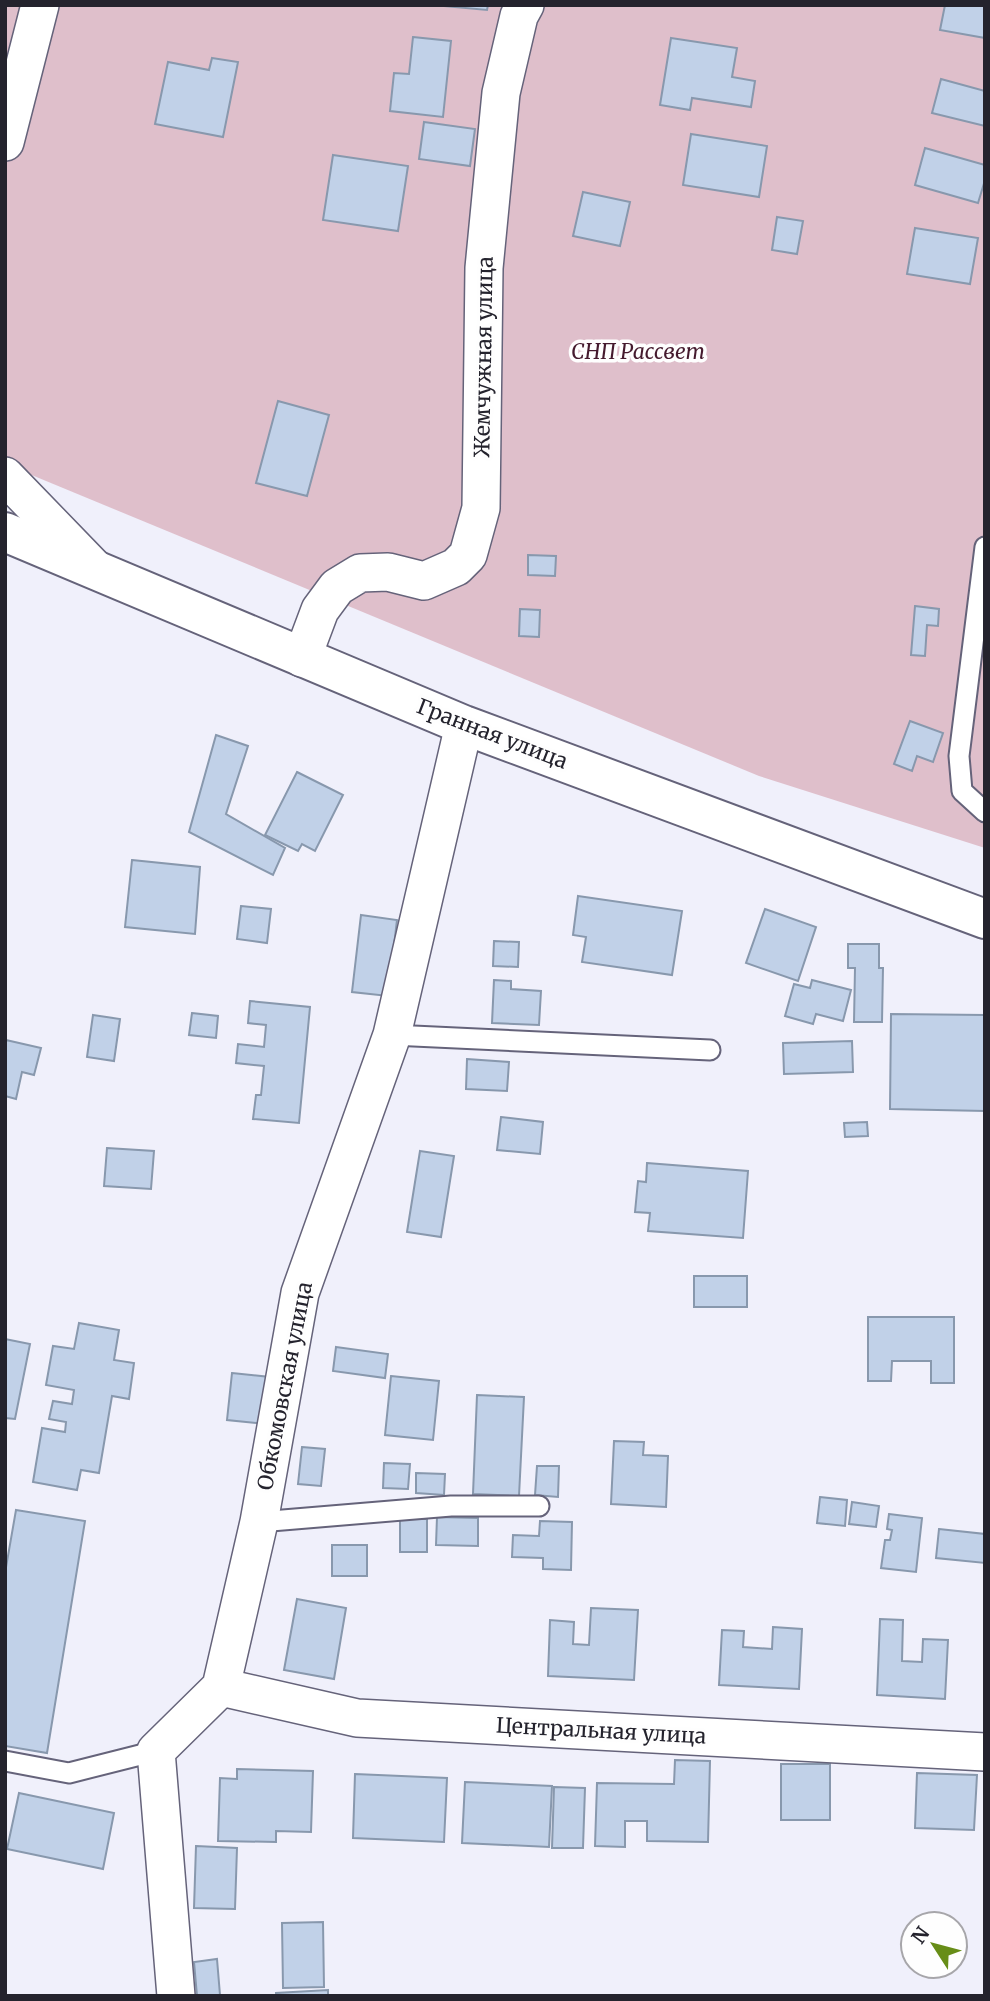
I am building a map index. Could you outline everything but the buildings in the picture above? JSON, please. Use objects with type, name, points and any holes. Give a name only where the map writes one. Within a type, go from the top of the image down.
[{"type":"street","points":[[5,142],[40,5]]},
{"type":"street","name":"Жемчужная улица","points":[[302,658],[320,610],[337,587],[360,573],[388,572],[424,581],[456,567],[467,555],[481,508],[484,268],[501,93],[519,16],[525,5]]},
{"type":"street","points":[[5,475],[96,571]]},
{"type":"street","name":"Гранная улица","points":[[5,532],[464,725],[985,919]]},
{"type":"street","name":"Обкомовская улица","points":[[221,1687],[259,1522],[300,1293],[392,1035],[464,725]]},
{"type":"street","points":[[176,1996],[156,1751],[221,1687]]},
{"type":"street","name":"Центральная улица","points":[[221,1687],[356,1718],[985,1752]]},
{"type":"lane","points":[[985,547],[959,756],[962,791],[985,812]]},
{"type":"lane","points":[[392,1035],[710,1050]]},
{"type":"lane","points":[[259,1522],[451,1506],[538,1506]]},
{"type":"lane","points":[[5,1761],[69,1773],[156,1751]]},
{"type":"green space","name":"СНП Рассвет","points":[[5,5],[985,5],[985,848],[759,776],[5,464]]}]
